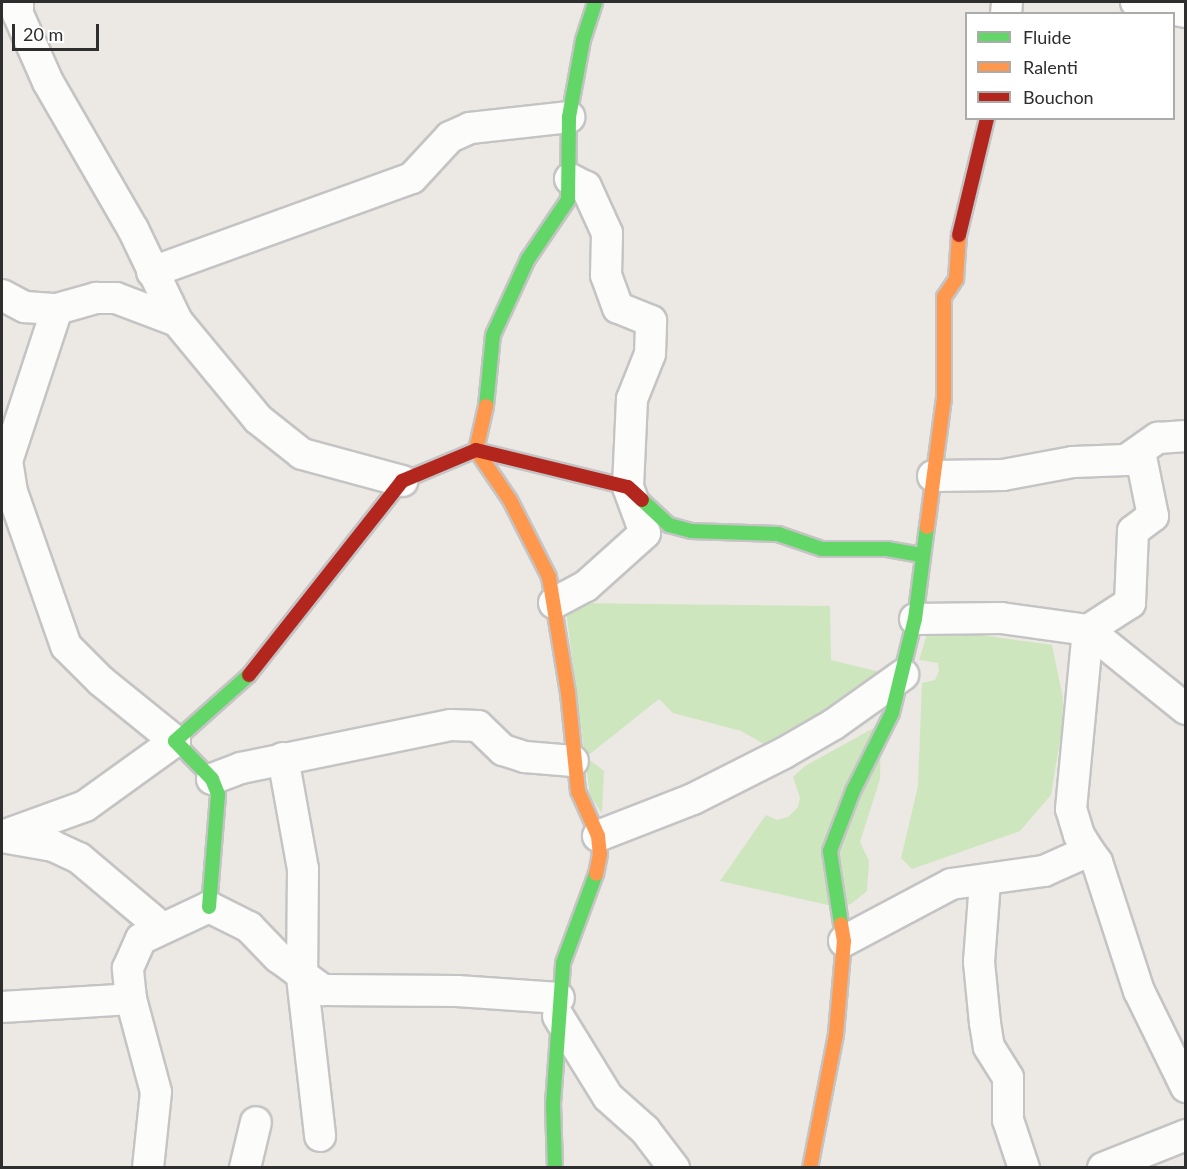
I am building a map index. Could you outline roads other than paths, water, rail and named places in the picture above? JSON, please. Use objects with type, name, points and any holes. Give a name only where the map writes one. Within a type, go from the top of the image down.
[{"type":"street","points":[[555,1167],[559,1007],[563,963],[593,886],[600,854],[598,836],[578,791],[573,761],[568,693],[554,603],[538,551],[476,450],[488,399],[493,335],[528,259],[568,200],[569,117],[583,40],[595,2]]},
{"type":"street","points":[[1136,2],[1185,12]]},
{"type":"street","points":[[12,13],[48,82],[133,229],[177,321],[258,419],[302,454],[402,481]]},
{"type":"street","points":[[152,272],[412,178],[450,137],[470,128],[569,117]]},
{"type":"street","points":[[810,1167],[836,1034],[843,941],[830,851],[853,791],[892,713],[915,620],[944,398],[944,297],[956,279],[960,218],[986,120]]},
{"type":"street","points":[[554,603],[586,586],[645,533],[628,487],[632,399],[650,354],[651,321],[618,308],[606,275],[607,233],[586,187],[570,179]]},
{"type":"street","points":[[2,295],[25,307],[57,309],[96,298],[116,298],[177,321]]},
{"type":"street","points":[[57,309],[7,433],[7,461],[12,492],[66,646],[100,681],[175,741],[212,778],[218,794],[209,907]]},
{"type":"street","points":[[933,476],[1003,475],[1073,462],[1126,460],[1158,438],[1185,436]]},
{"type":"street","points":[[2,837],[85,806],[175,741],[261,665],[402,481],[476,450],[542,469],[628,487],[669,525],[691,531],[771,533],[822,549],[886,549],[922,555]]},
{"type":"street","points":[[1088,630],[1130,603],[1133,531],[1153,516],[1140,452]]},
{"type":"street","points":[[915,620],[1000,618],[1088,630],[1185,709]]},
{"type":"street","points":[[1088,630],[1071,808],[1079,836],[1101,874],[1139,991],[1185,1088]]},
{"type":"street","points":[[598,836],[693,799],[784,753],[834,724],[903,675]]},
{"type":"street","points":[[212,778],[283,758],[461,724],[482,727],[502,750],[548,762],[573,761]]},
{"type":"street","points":[[283,758],[303,869],[302,977],[320,1136]]},
{"type":"street","points":[[2,837],[53,846],[79,858],[162,928]]},
{"type":"street","points":[[843,941],[951,884],[985,882],[1044,871],[1089,851]]},
{"type":"street","points":[[985,882],[979,963],[985,1023],[989,1047],[1008,1078],[1008,1120],[1024,1167]]},
{"type":"street","points":[[209,907],[249,927],[302,977],[331,992],[457,991],[559,1007]]},
{"type":"street","points":[[148,1167],[156,1092],[131,999],[129,968],[141,939],[209,907]]},
{"type":"street","points":[[2,1007],[131,999]]},
{"type":"street","points":[[559,1007],[608,1096],[645,1130],[674,1167]]},
{"type":"street","points":[[245,1167],[256,1122]]},
{"type":"street","points":[[1103,1167],[1185,1135]]}]
